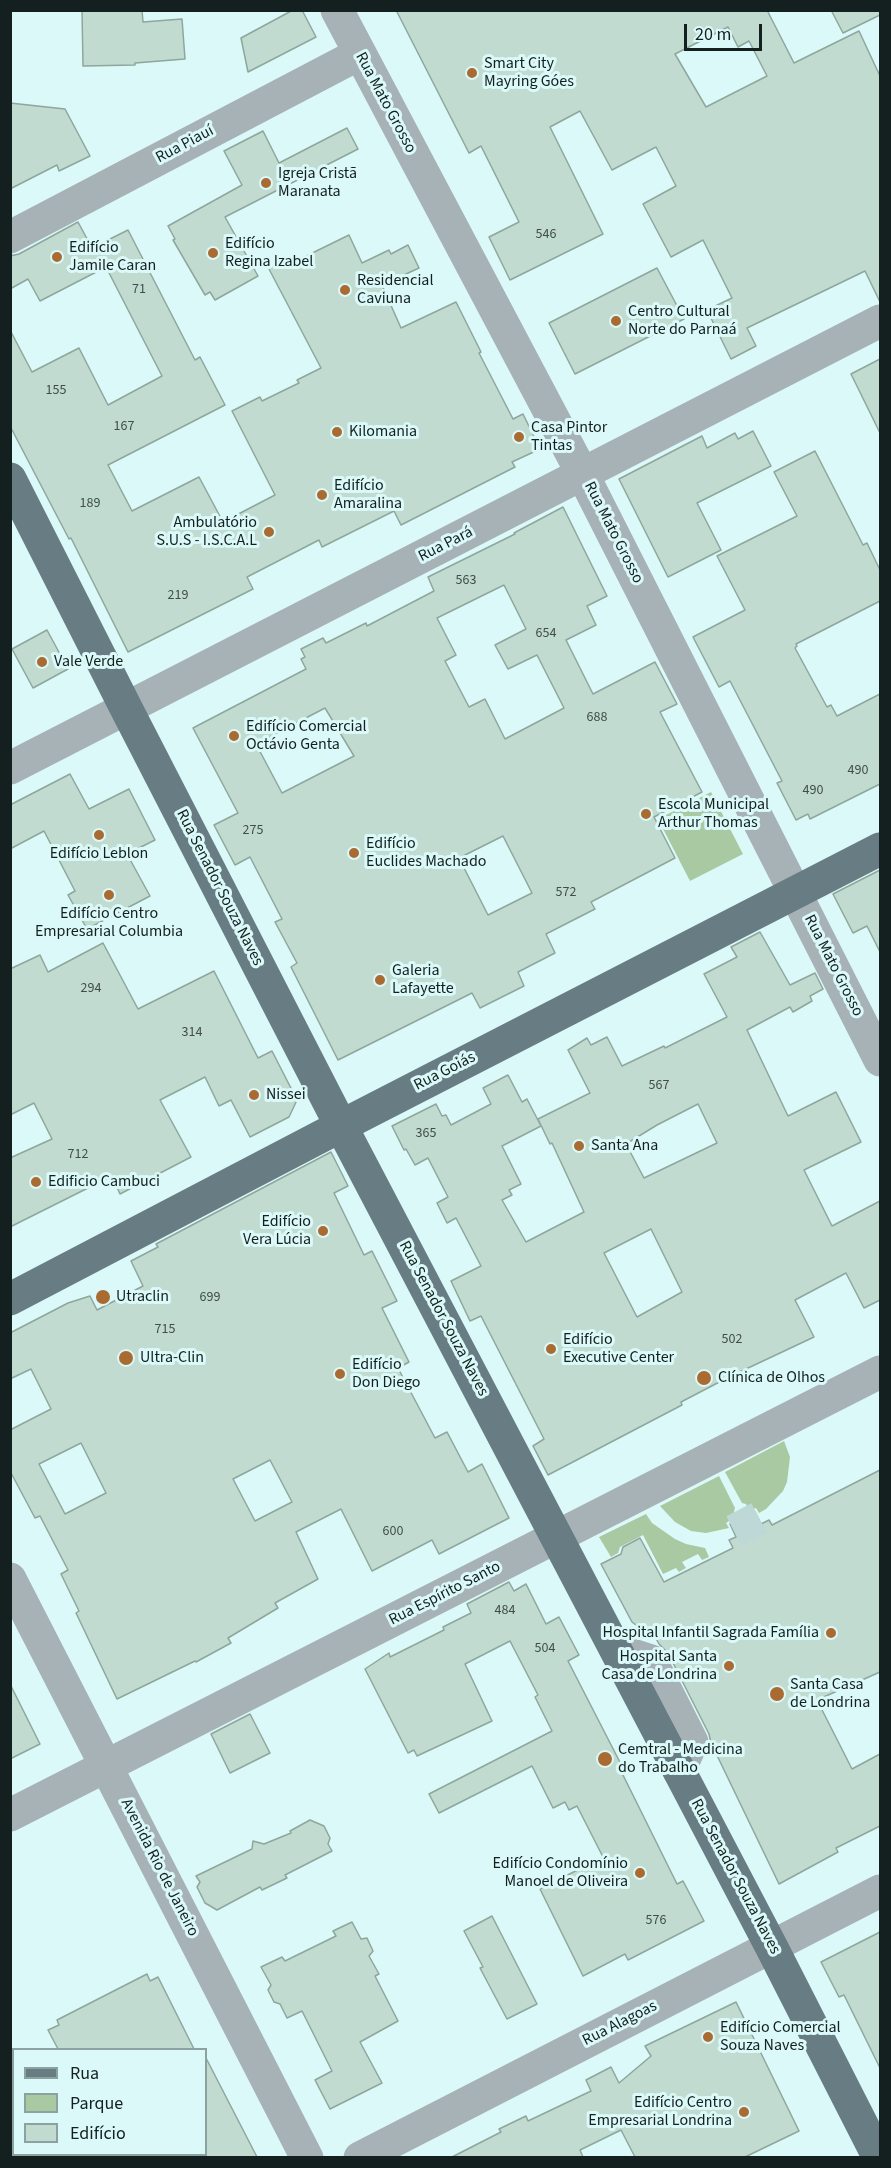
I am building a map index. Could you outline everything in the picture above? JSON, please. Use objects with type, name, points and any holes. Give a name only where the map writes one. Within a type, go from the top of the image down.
[{"type":"main road","name":"Rua Senador Souza Naves","points":[[10,478],[341,1126],[617,1650],[879,2157]]},
{"type":"main road","name":"Rua Goiás","points":[[10,1299],[880,849]]},
{"type":"street","name":"Rua Mato Grosso","points":[[337,10],[583,475],[880,1060]]},
{"type":"street","name":"Rua Piauí","points":[[10,237],[359,54]]},
{"type":"street","name":"Rua Pará","points":[[10,768],[880,321]]},
{"type":"street","name":"Rua Espírito Santo","points":[[10,1815],[880,1372]]},
{"type":"street","name":"Avenida Rio de Janeiro","points":[[10,1579],[307,2157]]},
{"type":"street","name":"Rua Alagoas","points":[[360,2157],[880,1891]]},
{"type":"green space","points":[[711,792],[743,854],[690,881],[658,819]]},
{"type":"green space","points":[[784,1441],[790,1457],[787,1482],[783,1491],[759,1513],[756,1508],[748,1510],[725,1472]]},
{"type":"green space","points":[[719,1476],[735,1508],[732,1519],[726,1523],[729,1528],[706,1533],[691,1531],[675,1522],[660,1506]]},
{"type":"green space","points":[[646,1514],[652,1523],[675,1539],[705,1548],[709,1557],[702,1560],[698,1554],[682,1562],[686,1568],[679,1572],[676,1568],[663,1574],[643,1535],[620,1547],[618,1553],[611,1557],[599,1537]]},
{"type":"building","points":[[82,10],[142,10],[143,22],[182,19],[185,59],[135,63],[135,65],[83,66]]},
{"type":"building","points":[[293,10],[302,10],[316,37],[248,72],[241,38]]},
{"type":"building","points":[[396,10],[767,10],[794,63],[859,31],[880,76],[880,302],[865,271],[747,328],[756,346],[731,359],[707,310],[732,298],[703,240],[671,257],[643,204],[676,186],[656,147],[612,170],[580,111],[550,127],[603,234],[510,280],[489,237],[519,222],[481,146],[469,153]],"holes":[[[728,27],[738,47],[749,41],[767,76],[706,107],[675,54]]]},
{"type":"building","points":[[831,10],[880,10],[880,15],[843,33]]},
{"type":"building","points":[[10,103],[65,109],[90,156],[59,171],[57,165],[10,189]]},
{"type":"building","points":[[347,128],[358,149],[225,217],[258,276],[215,300],[210,292],[205,295],[173,240],[175,239],[168,226],[242,185],[224,151],[263,131],[279,163]]},
{"type":"building","points":[[78,222],[92,248],[128,230],[195,360],[200,357],[225,405],[108,465],[132,511],[199,477],[223,522],[275,495],[232,411],[260,397],[262,401],[299,383],[297,380],[321,368],[269,269],[294,256],[296,261],[349,235],[362,263],[389,250],[391,254],[408,245],[419,268],[382,285],[401,328],[456,302],[513,419],[523,414],[540,449],[512,462],[515,467],[401,525],[394,511],[322,547],[319,540],[247,577],[253,589],[128,652],[71,538],[69,539],[10,426],[10,330],[32,372],[79,348],[108,405],[162,376],[106,267],[40,301],[28,279],[10,289],[10,256],[19,254]]},
{"type":"building","name":"Centro Cultural Norte do Parnaá","points":[[657,268],[684,319],[575,374],[549,323]]},
{"type":"building","points":[[880,359],[880,433],[851,374]]},
{"type":"building","points":[[753,431],[771,466],[697,503],[721,550],[668,577],[619,479],[702,436],[707,448],[735,433],[738,439]]},
{"type":"building","points":[[815,451],[863,545],[867,543],[880,570],[880,601],[796,644],[795,648],[827,707],[831,705],[837,716],[880,694],[880,784],[810,819],[808,814],[796,820],[777,783],[782,781],[730,681],[719,687],[693,637],[745,610],[717,556],[797,516],[774,472]]},
{"type":"building","points":[[563,507],[607,596],[587,606],[596,625],[566,640],[593,694],[655,662],[677,704],[660,712],[702,792],[654,817],[675,858],[591,902],[595,909],[546,934],[555,953],[518,972],[524,986],[480,1008],[472,993],[338,1060],[291,967],[297,963],[275,922],[282,919],[250,857],[235,865],[214,825],[238,813],[193,728],[306,669],[301,659],[305,657],[301,649],[323,638],[326,643],[366,623],[367,626],[434,591],[428,577]],"holes":[[[504,585],[526,629],[495,645],[508,669],[537,655],[564,708],[505,739],[485,699],[469,707],[445,661],[456,655],[437,618]],[[325,708],[354,756],[282,793],[256,744]],[[503,836],[532,893],[488,915],[459,858]]]},
{"type":"building","name":"Vale Verde","points":[[47,630],[68,669],[33,688],[12,649]]},
{"type":"building","points":[[70,774],[89,809],[129,789],[155,840],[127,854],[150,896],[87,929],[68,895],[75,891],[44,831],[10,849],[10,805]]},
{"type":"building","points":[[880,870],[880,952],[867,926],[853,933],[833,894]]},
{"type":"building","points":[[760,932],[790,985],[815,973],[823,989],[810,996],[812,1001],[793,1012],[790,1007],[747,1030],[788,1116],[836,1092],[861,1142],[804,1170],[832,1226],[880,1201],[880,1300],[864,1308],[846,1273],[795,1300],[814,1337],[729,1377],[681,1402],[682,1405],[548,1475],[533,1446],[544,1439],[481,1316],[470,1321],[451,1281],[481,1266],[456,1218],[447,1223],[437,1203],[448,1197],[428,1158],[415,1165],[406,1149],[404,1150],[392,1126],[436,1104],[442,1116],[446,1115],[451,1125],[491,1104],[483,1088],[508,1075],[522,1102],[527,1099],[541,1126],[502,1146],[521,1184],[509,1190],[512,1195],[502,1200],[526,1242],[584,1212],[552,1143],[550,1144],[538,1119],[590,1093],[568,1050],[587,1038],[591,1045],[607,1037],[622,1066],[664,1046],[665,1048],[727,1017],[704,974],[737,957],[731,947]],"holes":[[[698,1104],[717,1143],[644,1178],[626,1144]],[[651,1229],[682,1292],[637,1317],[604,1253]]]},
{"type":"building","points":[[103,943],[138,1009],[214,971],[258,1058],[272,1051],[297,1100],[289,1117],[250,1137],[231,1100],[219,1106],[205,1077],[160,1100],[191,1157],[120,1194],[112,1176],[10,1227],[10,1158],[52,1139],[34,1103],[10,1115],[10,969],[40,955],[48,972]]},
{"type":"building","points":[[331,1152],[348,1186],[334,1193],[364,1255],[372,1251],[397,1301],[382,1308],[409,1362],[398,1368],[435,1438],[447,1432],[468,1472],[482,1464],[509,1518],[439,1554],[432,1540],[372,1571],[341,1509],[296,1532],[318,1579],[275,1603],[278,1608],[228,1638],[231,1643],[117,1699],[76,1613],[79,1611],[61,1574],[68,1570],[40,1516],[35,1518],[10,1471],[10,1430],[51,1409],[31,1369],[10,1379],[10,1333],[68,1303],[90,1296],[97,1310],[143,1286],[131,1261],[158,1247],[156,1244]],"holes":[[[81,1443],[106,1493],[65,1514],[39,1464]],[[270,1460],[292,1502],[255,1521],[233,1479]]]},
{"type":"building","name":"Santa Casa de Londrina","points":[[880,1470],[880,1672],[817,1700],[852,1769],[880,1754],[880,1826],[836,1848],[838,1852],[779,1884],[711,1743],[709,1734],[668,1653],[653,1633],[644,1631],[632,1622],[601,1564],[621,1554],[623,1547],[640,1538],[664,1582],[733,1548],[729,1540],[736,1537],[730,1524],[755,1512],[761,1524],[769,1520],[772,1525]]},
{"type":"building","points":[[509,1582],[514,1591],[526,1584],[546,1624],[559,1617],[579,1655],[568,1661],[625,1772],[622,1773],[677,1884],[683,1881],[704,1921],[628,1960],[625,1954],[583,1976],[540,1889],[603,1857],[577,1806],[569,1810],[565,1802],[553,1808],[532,1766],[439,1813],[429,1794],[552,1731],[535,1697],[538,1695],[510,1641],[465,1664],[492,1721],[417,1756],[414,1750],[408,1753],[365,1669],[389,1653],[390,1657],[444,1630],[443,1627],[471,1613],[467,1604]]},
{"type":"building","points":[[10,1684],[40,1744],[10,1759]]},
{"type":"building","points":[[250,1714],[270,1753],[230,1773],[211,1734]]},
{"type":"building","points":[[310,1820],[324,1826],[330,1838],[328,1844],[332,1851],[285,1875],[287,1878],[262,1890],[260,1887],[217,1910],[205,1903],[197,1887],[200,1882],[196,1876],[252,1849],[253,1841],[264,1844],[291,1833],[290,1831]]},
{"type":"building","points":[[492,1916],[537,2004],[507,2019],[480,1968],[483,1967],[464,1931]]},
{"type":"building","points":[[352,1922],[361,1939],[367,1938],[373,1951],[369,1956],[379,1974],[375,1976],[398,2021],[360,2042],[382,2083],[330,2109],[315,2080],[332,2071],[302,2011],[287,2018],[280,2004],[274,2002],[268,1990],[271,1985],[261,1967],[282,1957],[285,1961],[336,1936],[333,1931]]},
{"type":"building","points":[[880,1932],[880,2068],[844,1995],[839,1997],[821,1962]]},
{"type":"building","points":[[147,1974],[150,1981],[158,1977],[194,2048],[57,2048],[48,2030],[59,2025],[57,2020]]},
{"type":"building","points":[[736,2002],[799,2131],[745,2157],[635,2157],[621,2130],[580,2150],[583,2157],[452,2157],[501,2132],[499,2129],[526,2116],[528,2121],[591,2091],[586,2080],[611,2067],[619,2083],[651,2056],[645,2046]]},
{"type":"building","points":[[207,2060],[257,2157],[207,2156]]},
{"type":"tunnel","points":[[734,1531],[759,1518]]},
{"type":"place","name":"Smart City Mayring Góes","points":[[472,73]]},
{"type":"place","name":"Igreja Cristã Maranata","points":[[266,183]]},
{"type":"place","name":"Edifício Regina Izabel","points":[[213,253]]},
{"type":"place","name":"Edifício Jamile Caran","points":[[57,257]]},
{"type":"place","name":"Residencial Caviuna","points":[[345,290]]},
{"type":"place","name":"Centro Cultural Norte do Parnaá","points":[[616,321]]},
{"type":"place","name":"Kilomania","points":[[337,432]]},
{"type":"place","name":"Casa Pintor Tintas","points":[[519,437]]},
{"type":"place","name":"Edifício Amaralina","points":[[322,495]]},
{"type":"place","name":"Ambulatório S.U.S - I.S.C.A.L","points":[[269,532]]},
{"type":"place","name":"Vale Verde","points":[[42,662]]},
{"type":"place","name":"Edifício Comercial Octávio Genta","points":[[234,736]]},
{"type":"place","name":"Escola Municipal Arthur Thomas","points":[[646,814]]},
{"type":"place","name":"Edifício Leblon","points":[[99,835]]},
{"type":"place","name":"Edifício Euclides Machado","points":[[354,853]]},
{"type":"place","name":"Edifício Centro Empresarial Columbia","points":[[109,895]]},
{"type":"place","name":"Galeria Lafayette","points":[[380,980]]},
{"type":"place","name":"Nissei","points":[[254,1095]]},
{"type":"place","name":"Santa Ana","points":[[579,1146]]},
{"type":"place","name":"Edificio Cambuci","points":[[36,1182]]},
{"type":"place","name":"Edifício Vera Lúcia","points":[[323,1231]]},
{"type":"place","name":"Utraclin","points":[[103,1297]]},
{"type":"place","name":"Edifício Executive Center","points":[[551,1349]]},
{"type":"place","name":"Ultra-Clin","points":[[126,1358]]},
{"type":"place","name":"Edifício Don Diego","points":[[340,1374]]},
{"type":"place","name":"Clínica de Olhos","points":[[704,1378]]},
{"type":"place","name":"Hospital Infantil Sagrada Família","points":[[831,1633]]},
{"type":"place","name":"Hospital Santa Casa de Londrina","points":[[729,1666]]},
{"type":"place","name":"Santa Casa de Londrina","points":[[777,1694]]},
{"type":"place","name":"Cemtral - Medicina do Trabalho","points":[[605,1759]]},
{"type":"place","name":"Edifício Condomínio Manoel de Oliveira","points":[[640,1873]]},
{"type":"place","name":"Edifício Comercial Souza Naves","points":[[708,2037]]},
{"type":"place","name":"Edifício Centro Empresarial Londrina","points":[[744,2112]]}]
